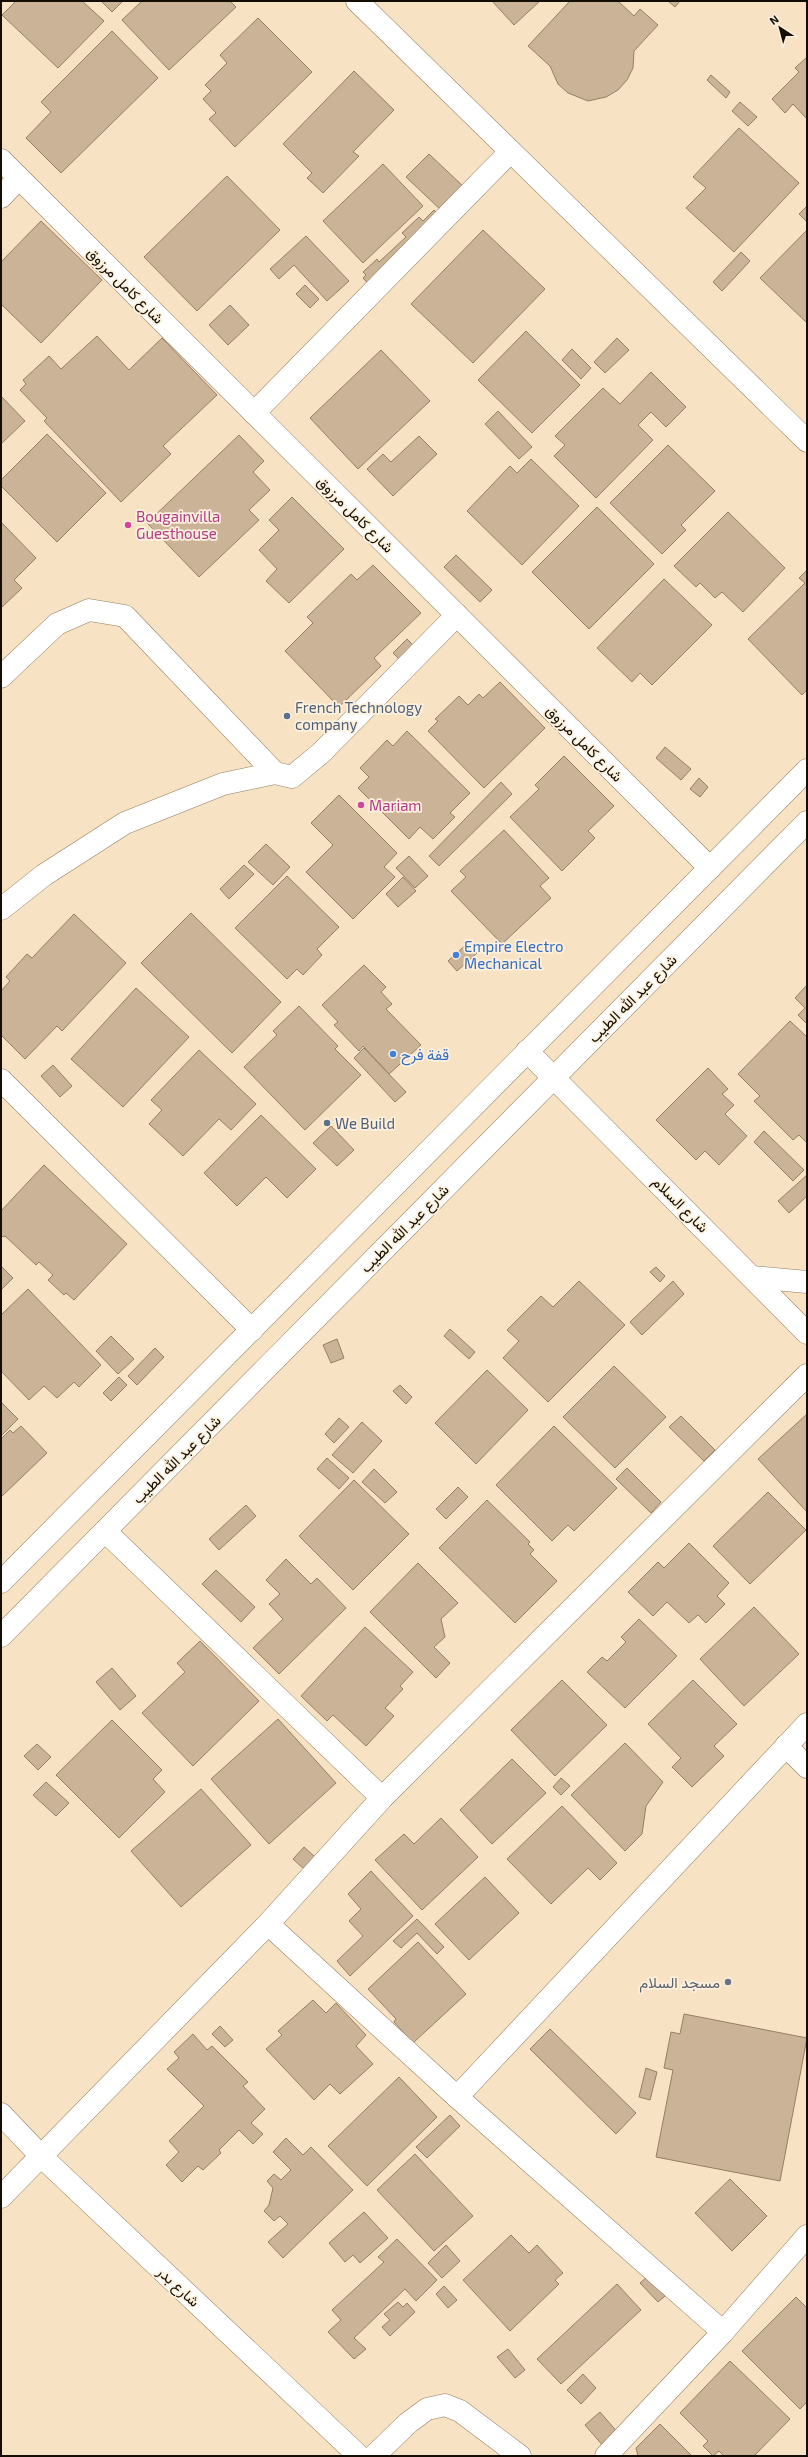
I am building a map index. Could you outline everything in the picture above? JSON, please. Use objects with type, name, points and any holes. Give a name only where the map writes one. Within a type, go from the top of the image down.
[{"type":"street","points":[[358,1],[510,152],[807,441]]},
{"type":"street","points":[[254,413],[510,152]]},
{"type":"street","name":"شارع كامل مرزوق","points":[[1,160],[710,868]]},
{"type":"street","points":[[1,197],[19,178]]},
{"type":"street","points":[[1,678],[56,624],[89,610],[125,616],[275,773]]},
{"type":"street","points":[[1,909],[44,875],[125,823],[223,784],[275,773],[292,777],[315,758],[457,615]]},
{"type":"street","points":[[1,1582],[807,770]]},
{"type":"street","name":"شارع عبد الله الطيب","points":[[1,1636],[807,822]]},
{"type":"street","name":"شارع السلام","points":[[527,1051],[554,1076],[807,1333]]},
{"type":"street","points":[[1,1080],[252,1330]]},
{"type":"street","points":[[752,1277],[807,1282]]},
{"type":"street","points":[[1,2197],[268,1924],[382,1798],[807,1375]]},
{"type":"street","points":[[105,1531],[382,1798]]},
{"type":"street","points":[[457,2097],[807,1724]]},
{"type":"street","points":[[786,1746],[807,1767]]},
{"type":"street","points":[[268,1924],[457,2097],[723,2332]]},
{"type":"street","name":"شارع بدر","points":[[1,2114],[42,2156],[359,2456]]},
{"type":"street","points":[[606,2456],[723,2332],[807,2236]]},
{"type":"street","points":[[374,2456],[408,2423],[427,2409],[445,2405],[460,2411],[520,2456]]},
{"type":"building","points":[[16,1],[82,1],[104,21],[58,68],[2,15]]},
{"type":"building","points":[[101,1],[123,1],[112,12]]},
{"type":"building","points":[[142,1],[230,1],[236,7],[169,70],[122,20]]},
{"type":"building","points":[[492,1],[540,1],[514,25]]},
{"type":"building","points":[[570,1],[618,1],[634,16],[640,9],[658,25],[634,51],[633,68],[627,80],[618,90],[606,97],[588,101],[568,93],[558,84],[550,66],[528,46]]},
{"type":"building","points":[[668,1],[680,1],[675,7]]},
{"type":"building","points":[[258,18],[312,72],[235,147],[209,119],[216,113],[203,99],[211,91],[205,85],[227,63],[220,55]]},
{"type":"building","points":[[112,31],[158,78],[61,173],[26,138],[51,112],[41,102]]},
{"type":"building","points":[[807,57],[807,119],[793,104],[785,113],[772,99],[799,72],[795,68]]},
{"type":"building","points":[[354,71],[394,110],[353,152],[359,156],[323,193],[307,178],[312,173],[283,144]]},
{"type":"building","points":[[711,75],[730,92],[726,98],[707,80]]},
{"type":"building","points":[[740,102],[757,117],[748,126],[732,111]]},
{"type":"building","points":[[739,128],[799,183],[734,252],[686,208],[706,188],[693,177]]},
{"type":"building","points":[[429,154],[465,188],[442,211],[406,177]]},
{"type":"building","points":[[383,164],[423,206],[363,263],[323,221]]},
{"type":"building","points":[[227,176],[280,230],[197,311],[144,257]]},
{"type":"building","points":[[807,206],[807,222],[799,214]]},
{"type":"building","points":[[434,210],[442,219],[371,287],[363,278],[366,275],[363,272],[377,259],[379,262],[406,237],[402,233],[419,217],[423,221]]},
{"type":"building","points":[[41,221],[102,280],[41,343],[1,304],[1,262]]},
{"type":"building","points":[[483,230],[545,289],[473,363],[411,304]]},
{"type":"building","points":[[807,230],[807,323],[760,278]]},
{"type":"building","points":[[306,236],[349,281],[327,301],[294,265],[279,279],[270,269]]},
{"type":"building","points":[[741,252],[750,261],[722,291],[713,282]]},
{"type":"building","points":[[305,285],[319,299],[310,308],[296,294]]},
{"type":"building","points":[[230,305],[249,325],[228,345],[209,325]]},
{"type":"building","points":[[526,331],[580,385],[532,433],[478,380]]},
{"type":"building","points":[[97,336],[129,370],[162,338],[217,395],[163,446],[171,454],[121,502],[44,421],[47,418],[20,390],[26,384],[23,380],[49,356],[61,369]]},
{"type":"building","points":[[617,338],[629,350],[605,373],[594,362]]},
{"type":"building","points":[[572,349],[591,368],[581,379],[562,360]]},
{"type":"building","points":[[381,350],[430,401],[358,469],[310,418]]},
{"type":"building","points":[[651,372],[686,407],[666,427],[651,412],[638,425],[653,440],[596,498],[554,456],[565,445],[555,436],[603,388],[620,404]]},
{"type":"building","points":[[1,396],[25,421],[1,444]]},
{"type":"building","points":[[498,411],[532,447],[519,459],[485,424]]},
{"type":"building","points":[[47,434],[106,493],[57,542],[1,486],[1,480]]},
{"type":"building","points":[[239,435],[264,461],[253,472],[270,490],[249,510],[259,520],[199,577],[147,523]]},
{"type":"building","points":[[419,436],[437,454],[393,496],[367,469],[383,454],[391,462]]},
{"type":"building","points":[[668,445],[715,491],[681,525],[686,530],[662,554],[610,503]]},
{"type":"building","points":[[531,459],[579,506],[522,565],[467,511],[510,466],[517,473]]},
{"type":"building","points":[[292,497],[344,549],[289,603],[266,581],[277,569],[259,550],[279,530],[269,520]]},
{"type":"building","points":[[597,507],[654,564],[589,629],[532,572]]},
{"type":"building","points":[[728,512],[785,568],[743,612],[722,592],[715,598],[700,583],[696,587],[674,566]]},
{"type":"building","points":[[1,522],[36,558],[14,580],[22,588],[1,608]]},
{"type":"building","points":[[456,555],[492,590],[480,602],[444,567]]},
{"type":"building","points":[[373,565],[421,613],[374,658],[381,666],[339,707],[285,651],[313,623],[307,617],[351,574],[357,580]]},
{"type":"building","points":[[807,570],[807,690],[802,695],[748,639],[805,583],[799,578]]},
{"type":"building","points":[[664,579],[712,625],[652,685],[640,673],[632,682],[597,648]]},
{"type":"building","points":[[407,639],[414,646],[400,660],[393,653]]},
{"type":"building","points":[[500,682],[545,728],[484,788],[428,731],[438,721],[435,719],[459,696],[468,705],[479,694],[483,698]]},
{"type":"building","points":[[407,731],[470,793],[450,813],[455,817],[433,839],[420,827],[409,839],[358,788],[369,777],[360,768],[387,740],[393,746]]},
{"type":"building","points":[[665,747],[691,769],[681,780],[656,758]]},
{"type":"building","points":[[564,756],[614,806],[588,831],[595,838],[562,871],[510,817],[539,789],[535,785]]},
{"type":"building","points":[[699,778],[708,787],[700,797],[690,789]]},
{"type":"building","points":[[501,782],[512,794],[439,866],[429,856]]},
{"type":"building","points":[[339,795],[397,853],[384,867],[395,877],[353,919],[306,872],[333,845],[311,823]]},
{"type":"building","points":[[504,830],[549,878],[540,886],[551,898],[502,944],[451,891],[466,877],[460,871]]},
{"type":"building","points":[[266,844],[290,867],[273,885],[248,862]]},
{"type":"building","points":[[409,856],[428,876],[415,888],[396,868]]},
{"type":"building","points":[[244,865],[254,874],[229,899],[220,889]]},
{"type":"building","points":[[287,876],[339,927],[317,949],[322,955],[303,975],[297,969],[287,979],[235,928]]},
{"type":"building","points":[[403,877],[416,891],[398,907],[386,894]]},
{"type":"building","points":[[191,913],[281,1002],[232,1053],[141,963]]},
{"type":"building","points":[[74,914],[126,963],[62,1031],[57,1026],[25,1059],[1,1035],[1,991],[10,981],[6,977],[27,954],[32,958]]},
{"type":"building","points":[[468,943],[477,953],[457,971],[448,961]]},
{"type":"building","points":[[364,965],[386,987],[381,992],[392,1004],[386,1009],[421,1045],[389,1074],[363,1046],[359,1051],[334,1025],[338,1022],[322,1005]]},
{"type":"building","points":[[807,985],[807,1024],[798,1015],[805,1008],[795,998]]},
{"type":"building","points":[[136,988],[189,1037],[123,1107],[71,1059]]},
{"type":"building","points":[[299,1006],[338,1046],[335,1049],[361,1075],[305,1130],[244,1067],[277,1035],[273,1031]]},
{"type":"building","points":[[790,1021],[807,1037],[807,1143],[799,1135],[793,1140],[754,1101],[760,1096],[738,1074]]},
{"type":"building","points":[[364,1048],[406,1092],[395,1102],[354,1058]]},
{"type":"building","points":[[199,1050],[256,1104],[231,1130],[219,1119],[183,1156],[149,1124],[162,1110],[151,1100]]},
{"type":"building","points":[[53,1065],[72,1086],[60,1097],[41,1076]]},
{"type":"building","points":[[708,1068],[728,1089],[722,1094],[734,1105],[725,1114],[747,1136],[719,1165],[705,1151],[696,1160],[656,1120]]},
{"type":"building","points":[[261,1115],[316,1169],[287,1198],[266,1177],[237,1206],[204,1173]]},
{"type":"building","points":[[331,1126],[354,1150],[337,1166],[313,1143]]},
{"type":"building","points":[[764,1131],[804,1170],[793,1181],[754,1142]]},
{"type":"building","points":[[44,1165],[127,1244],[74,1300],[66,1293],[64,1295],[48,1280],[53,1275],[39,1262],[36,1265],[5,1236],[3,1237],[1,1235],[1,1211]]},
{"type":"building","points":[[807,1175],[807,1196],[789,1213],[778,1201]]},
{"type":"building","points":[[1,1266],[13,1278],[1,1290]]},
{"type":"building","points":[[656,1267],[665,1276],[660,1282],[650,1272]]},
{"type":"building","points":[[579,1281],[625,1325],[548,1402],[503,1358],[519,1341],[507,1330],[541,1296],[553,1307]]},
{"type":"building","points":[[673,1281],[684,1294],[642,1335],[630,1322]]},
{"type":"building","points":[[28,1289],[101,1365],[79,1387],[74,1382],[57,1398],[44,1386],[29,1400],[1,1371],[1,1315]]},
{"type":"building","points":[[450,1329],[475,1352],[469,1359],[444,1336]]},
{"type":"building","points":[[111,1336],[134,1359],[118,1374],[96,1351]]},
{"type":"building","points":[[337,1339],[344,1358],[331,1363],[323,1345]]},
{"type":"building","points":[[155,1348],[164,1357],[137,1385],[128,1376]]},
{"type":"building","points":[[614,1366],[666,1417],[615,1468],[563,1417]]},
{"type":"building","points":[[487,1370],[528,1410],[476,1464],[435,1423]]},
{"type":"building","points":[[119,1377],[127,1385],[111,1401],[103,1393]]},
{"type":"building","points":[[400,1385],[412,1397],[406,1404],[393,1391]]},
{"type":"building","points":[[1,1402],[18,1419],[1,1436]]},
{"type":"building","points":[[807,1414],[807,1512],[758,1459]]},
{"type":"building","points":[[681,1416],[715,1450],[704,1461],[669,1427]]},
{"type":"building","points":[[339,1418],[349,1427],[334,1443],[325,1434]]},
{"type":"building","points":[[362,1422],[382,1441],[353,1473],[332,1455]]},
{"type":"building","points":[[21,1426],[47,1453],[1,1497],[1,1439],[10,1430],[13,1433]]},
{"type":"building","points":[[554,1426],[617,1488],[574,1531],[568,1525],[552,1541],[496,1485]]},
{"type":"building","points":[[327,1458],[349,1478],[339,1489],[317,1469]]},
{"type":"building","points":[[627,1468],[661,1502],[651,1513],[616,1479]]},
{"type":"building","points":[[374,1469],[397,1492],[385,1503],[362,1482]]},
{"type":"building","points":[[354,1480],[409,1534],[353,1590],[299,1536]]},
{"type":"building","points":[[458,1487],[468,1497],[446,1519],[436,1509]]},
{"type":"building","points":[[768,1492],[806,1530],[750,1584],[713,1546]]},
{"type":"building","points":[[487,1500],[530,1542],[528,1544],[534,1550],[530,1554],[557,1581],[515,1623],[439,1548]]},
{"type":"building","points":[[246,1505],[256,1516],[219,1550],[209,1539]]},
{"type":"building","points":[[689,1543],[729,1583],[717,1596],[725,1604],[706,1623],[698,1615],[689,1623],[667,1602],[653,1616],[628,1592],[658,1562],[664,1568]]},
{"type":"building","points":[[286,1559],[311,1584],[317,1578],[346,1608],[279,1674],[253,1648],[283,1619],[269,1604],[280,1594],[266,1580]]},
{"type":"building","points":[[418,1563],[458,1603],[441,1619],[445,1637],[434,1647],[450,1663],[436,1678],[370,1612]]},
{"type":"building","points":[[216,1570],[255,1607],[241,1622],[202,1584]]},
{"type":"building","points":[[754,1607],[799,1654],[744,1706],[700,1659]]},
{"type":"building","points":[[639,1619],[677,1656],[625,1708],[587,1672],[602,1657],[607,1661],[626,1642],[621,1637]]},
{"type":"building","points":[[365,1627],[413,1672],[400,1686],[403,1689],[385,1708],[394,1716],[366,1746],[333,1715],[327,1721],[301,1696]]},
{"type":"building","points":[[200,1641],[259,1701],[193,1766],[142,1713],[185,1672],[177,1663]]},
{"type":"building","points":[[112,1668],[136,1696],[120,1710],[96,1682]]},
{"type":"building","points":[[562,1680],[607,1725],[555,1776],[511,1730]]},
{"type":"building","points":[[693,1680],[737,1724],[714,1746],[724,1756],[692,1787],[672,1767],[681,1758],[648,1724]]},
{"type":"building","points":[[278,1719],[336,1783],[269,1844],[211,1779]]},
{"type":"building","points":[[112,1720],[162,1770],[153,1779],[165,1792],[119,1838],[56,1775]]},
{"type":"building","points":[[625,1743],[663,1782],[646,1806],[642,1834],[625,1851],[571,1795]]},
{"type":"building","points":[[37,1744],[51,1757],[38,1770],[24,1756]]},
{"type":"building","points":[[512,1759],[546,1793],[492,1844],[460,1810]]},
{"type":"building","points":[[561,1778],[570,1786],[561,1795],[553,1787]]},
{"type":"building","points":[[46,1782],[69,1803],[56,1816],[33,1795]]},
{"type":"building","points":[[201,1789],[251,1845],[181,1907],[131,1851]]},
{"type":"building","points":[[562,1806],[617,1863],[600,1880],[588,1868],[551,1904],[507,1859]]},
{"type":"building","points":[[441,1818],[478,1857],[422,1910],[375,1860],[404,1834],[414,1844]]},
{"type":"building","points":[[304,1847],[315,1857],[304,1869],[293,1859]]},
{"type":"building","points":[[371,1871],[413,1916],[350,1976],[337,1961],[363,1936],[349,1921],[361,1909],[348,1894]]},
{"type":"building","points":[[485,1877],[519,1913],[469,1960],[435,1924]]},
{"type":"building","points":[[417,1919],[444,1947],[437,1954],[417,1933],[401,1948],[393,1941]]},
{"type":"building","points":[[418,1942],[466,1994],[413,2043],[394,2022],[396,2019],[368,1989]]},
{"type":"building","points":[[313,2000],[326,2013],[336,2003],[366,2035],[356,2046],[373,2064],[340,2094],[330,2084],[314,2100],[266,2049],[282,2035],[278,2031]]},
{"type":"building","points":[[684,2014],[807,2038],[780,2181],[656,2157],[673,2070],[664,2068],[671,2032],[680,2034]]},
{"type":"building","points":[[220,2026],[233,2040],[225,2047],[212,2034]]},
{"type":"building","points":[[550,2029],[636,2113],[616,2134],[530,2049]]},
{"type":"building","points":[[193,2034],[207,2050],[212,2046],[248,2082],[243,2086],[265,2109],[251,2123],[263,2134],[253,2144],[239,2130],[219,2150],[221,2153],[203,2170],[198,2166],[182,2182],[166,2165],[179,2152],[169,2141],[204,2106],[167,2069],[179,2058],[174,2052]]},
{"type":"building","points":[[646,2068],[657,2072],[650,2100],[639,2097]]},
{"type":"building","points":[[399,2077],[437,2117],[367,2186],[328,2146]]},
{"type":"building","points":[[450,2115],[460,2126],[427,2158],[416,2147]]},
{"type":"building","points":[[286,2138],[303,2155],[311,2147],[353,2190],[283,2258],[268,2242],[288,2224],[280,2216],[274,2221],[264,2211],[269,2205],[273,2188],[267,2181],[274,2174],[281,2180],[291,2170],[273,2152]]},
{"type":"building","points":[[415,2154],[473,2216],[434,2251],[377,2190]]},
{"type":"building","points":[[730,2179],[767,2216],[732,2251],[695,2213]]},
{"type":"building","points":[[364,2212],[388,2238],[360,2263],[353,2255],[345,2262],[329,2243]]},
{"type":"building","points":[[511,2235],[529,2253],[537,2245],[563,2273],[555,2280],[559,2284],[510,2331],[463,2280]]},
{"type":"building","points":[[397,2239],[437,2280],[416,2301],[405,2289],[354,2338],[366,2349],[354,2359],[328,2332],[341,2320],[332,2310],[384,2262],[378,2257]]},
{"type":"building","points":[[446,2245],[460,2261],[442,2278],[428,2263]]},
{"type":"building","points":[[647,2277],[665,2296],[658,2302],[640,2283]]},
{"type":"building","points":[[617,2284],[641,2310],[561,2384],[537,2359]]},
{"type":"building","points":[[444,2286],[457,2300],[448,2308],[436,2294]]},
{"type":"building","points":[[796,2297],[807,2308],[807,2402],[800,2409],[742,2351]]},
{"type":"building","points":[[398,2302],[403,2307],[407,2303],[415,2312],[390,2336],[382,2327],[390,2320],[384,2314]]},
{"type":"building","points":[[508,2349],[525,2370],[515,2378],[497,2357]]},
{"type":"building","points":[[730,2361],[790,2419],[754,2456],[724,2456],[719,2451],[713,2456],[703,2446],[708,2441],[680,2413]]},
{"type":"building","points":[[583,2374],[596,2388],[581,2404],[567,2390]]},
{"type":"building","points":[[600,2412],[619,2434],[604,2447],[585,2425]]},
{"type":"building","points":[[660,2424],[692,2456],[638,2456],[636,2448]]},
{"type":"place","name":"Bougainvilla Guesthouse","points":[[128,525]]},
{"type":"place","name":"French Technology company","points":[[287,716]]},
{"type":"place","name":"Mariam","points":[[361,805]]},
{"type":"place","name":"Empire Electro Mechanical","points":[[456,955]]},
{"type":"place","name":"قفة فرح","points":[[393,1054]]},
{"type":"place","name":"We Build","points":[[327,1123]]},
{"type":"place","name":"مسجد السلام","points":[[728,1982]]}]
